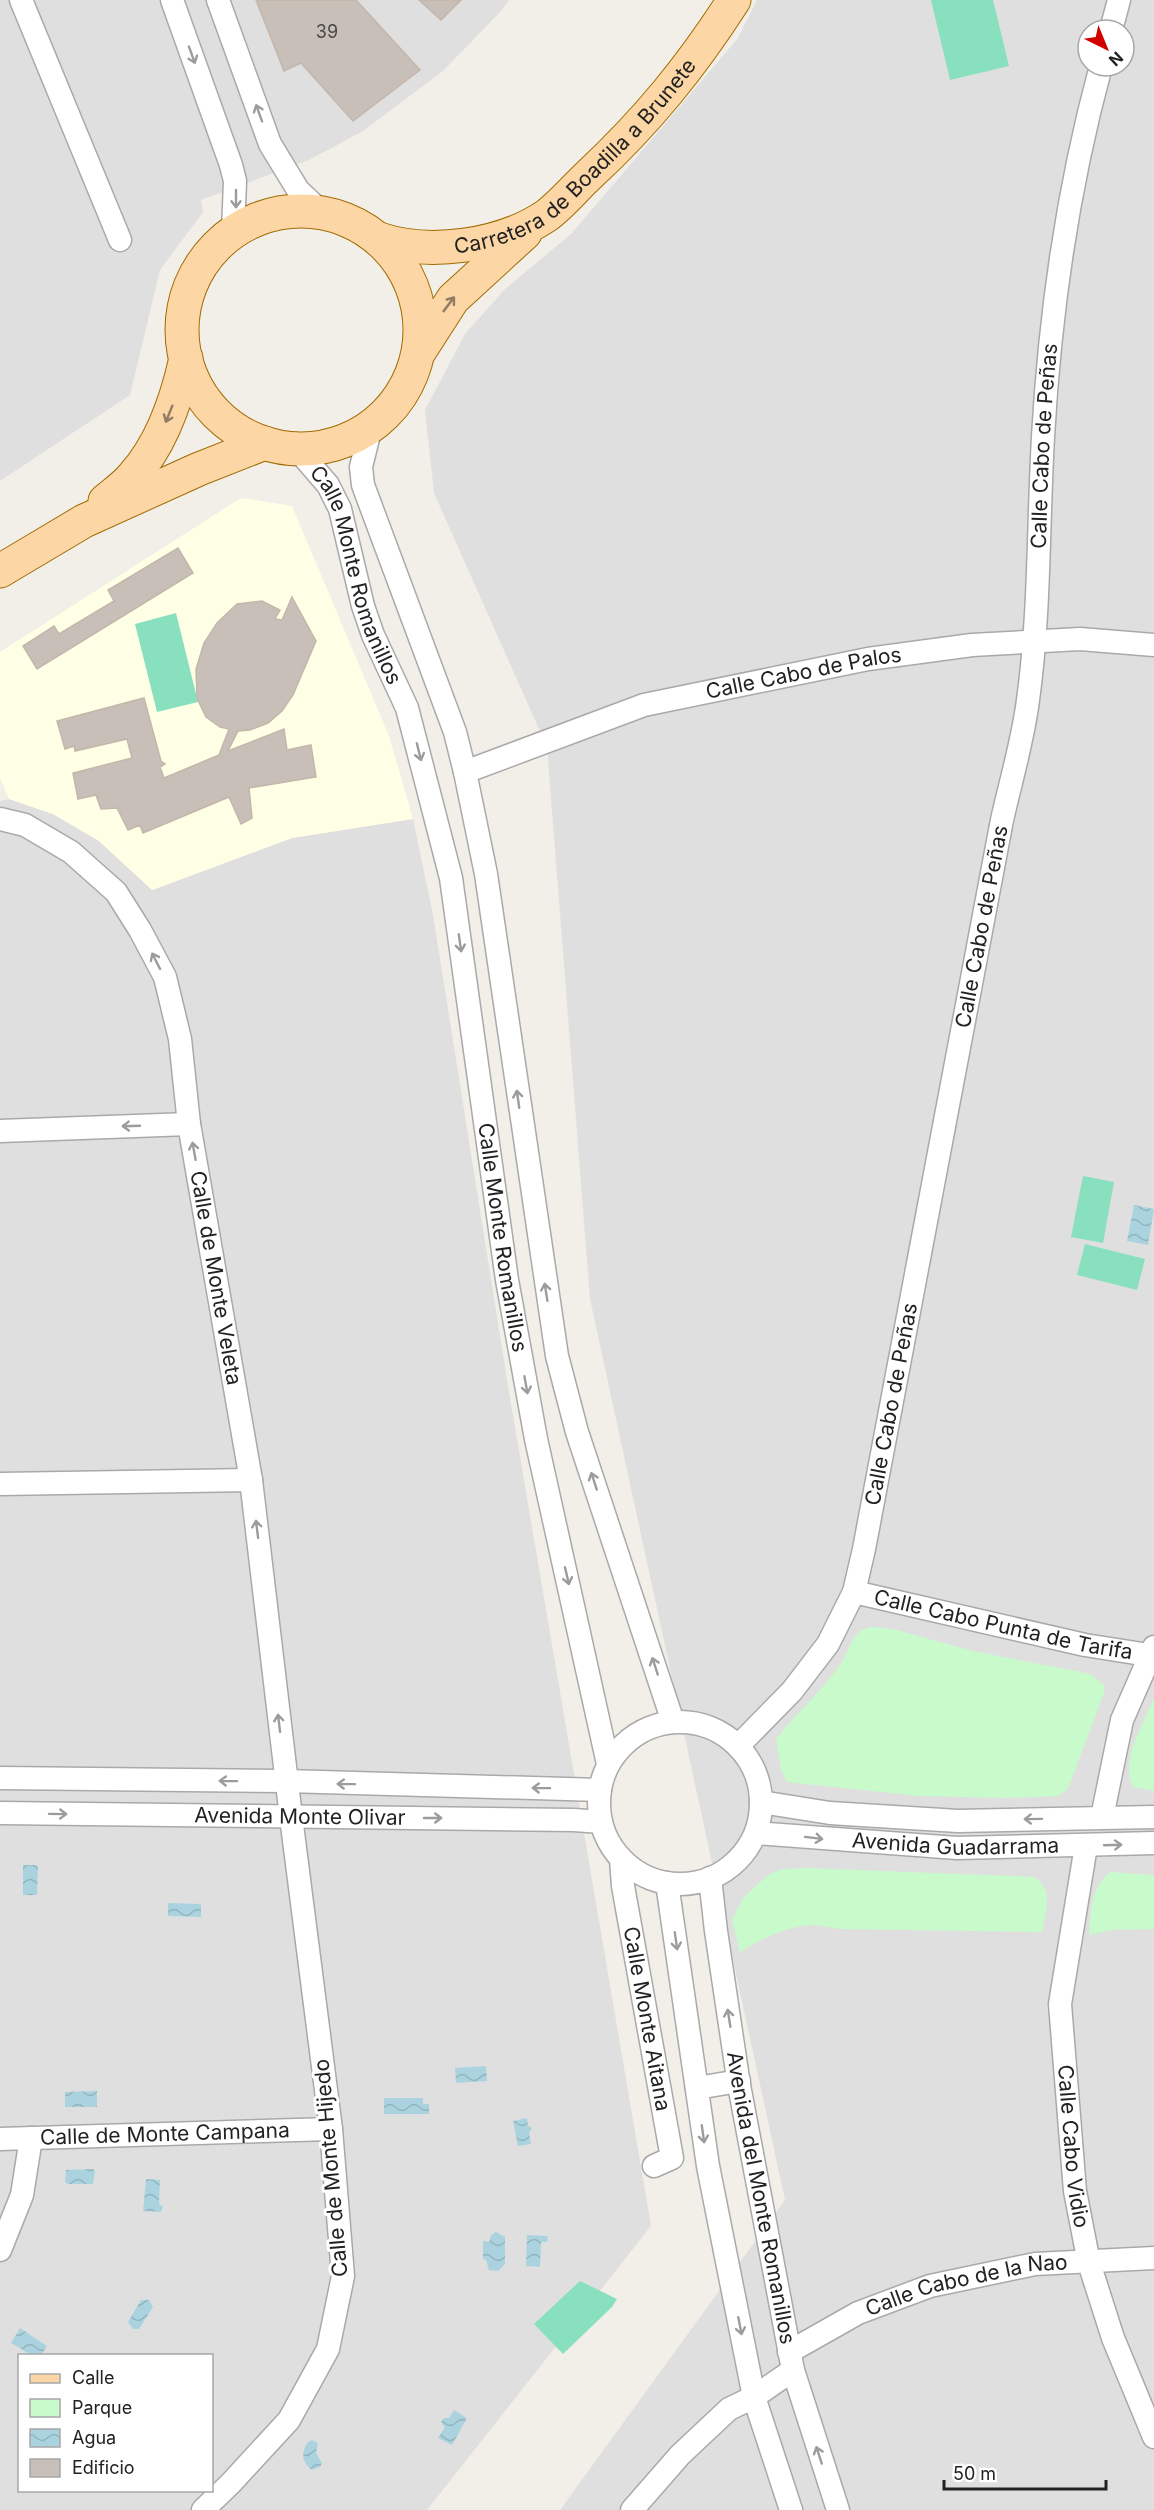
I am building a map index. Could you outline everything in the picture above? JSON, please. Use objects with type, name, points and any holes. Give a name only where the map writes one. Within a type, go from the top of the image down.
[{"type":"main road","name":"Carretera de Boadilla a Brunete","points":[[379,239],[414,247],[460,246],[520,228],[546,215],[614,152],[660,103],[709,39],[734,0]]},
{"type":"main road","points":[[298,211],[321,212],[352,222],[379,239],[396,258],[405,272],[417,303],[420,329],[418,354],[401,394],[371,426],[336,443],[297,448],[265,443],[229,424],[214,411],[202,395],[186,358],[183,334],[184,311],[190,288],[201,267],[215,248],[233,232],[253,221],[275,214],[298,211]]},
{"type":"main road","points":[[418,354],[453,299],[496,257],[546,215]]},
{"type":"main road","points":[[84,520],[133,476],[157,443],[180,383],[186,358]]},
{"type":"main road","points":[[0,571],[84,520],[199,469],[265,443]]},
{"type":"street","points":[[21,0],[120,240]]},
{"type":"street","points":[[172,0],[231,165],[235,181],[233,232]]},
{"type":"street","points":[[218,0],[270,144],[298,190],[321,212]]},
{"type":"street","points":[[1114,18],[1119,0]]},
{"type":"street","name":"Calle Cabo de Peñas","points":[[738,1746],[792,1691],[828,1644],[854,1592],[1002,820],[1028,702],[1034,642],[1042,436],[1056,281],[1085,124],[1098,78]]},
{"type":"street","name":"Calle Monte Romanillos","points":[[371,426],[361,467],[363,485],[455,732],[478,836],[488,886],[557,1356],[577,1432],[673,1722]]},
{"type":"street","name":"Calle Monte Romanillos","points":[[297,448],[328,485],[340,509],[363,606],[373,635],[407,708],[451,878],[507,1280],[532,1417],[608,1764]]},
{"type":"street","name":"Calle Cabo de Palos","points":[[465,772],[644,705],[868,659],[972,645],[1080,639],[1154,645]]},
{"type":"street","name":"Calle Monte Romanillos","points":[[407,708],[418,692],[429,692],[441,696]]},
{"type":"street","name":"Calle de Monte Veleta","points":[[0,819],[25,825],[71,852],[116,892],[140,930],[165,977],[180,1039],[189,1124],[251,1480],[291,1817]]},
{"type":"street","points":[[440,835],[444,840],[454,843],[478,836]]},
{"type":"street","points":[[0,1131],[189,1124]]},
{"type":"street","points":[[0,1484],[251,1480]]},
{"type":"street","name":"Calle Cabo Punta de Tarifa","points":[[854,1592],[1085,1645],[1153,1652]]},
{"type":"street","points":[[1102,1817],[1122,1720],[1153,1652]]},
{"type":"street","points":[[673,1722],[697,1723],[719,1731],[738,1746],[750,1762],[759,1781],[761,1802],[756,1833],[745,1852],[729,1868],[710,1878],[689,1884],[667,1884],[634,1871],[608,1842],[601,1822],[600,1790],[608,1764],[624,1743],[647,1729],[673,1722]]},
{"type":"street","name":"Avenida Monte Olivar","points":[[0,1778],[286,1781],[600,1790]]},
{"type":"street","name":"Avenida Guadarrama","points":[[761,1802],[830,1813],[958,1821],[1154,1817]]},
{"type":"street","name":"Avenida Monte Olivar","points":[[0,1813],[601,1822]]},
{"type":"street","name":"Calle de Monte Hijedo","points":[[203,2510],[289,2420],[328,2349],[343,2276],[331,2129],[291,1817]]},
{"type":"street","name":"Avenida Guadarrama","points":[[756,1833],[957,1848],[1154,1843]]},
{"type":"street","name":"Calle Cabo Vidio","points":[[1086,1846],[1060,2004],[1075,2191],[1089,2262],[1113,2338],[1154,2437]]},
{"type":"street","name":"Calle Monte Aitana","points":[[621,1859],[623,1887],[672,2158],[654,2166]]},
{"type":"street","name":"Avenida del Monte Romanillos","points":[[710,1878],[739,2081],[791,2361],[838,2510]]},
{"type":"street","name":"Avenida del Monte Romanillos","points":[[667,1884],[708,2166],[754,2397],[791,2510]]},
{"type":"street","points":[[697,2088],[739,2081]]},
{"type":"street","name":"Calle de Monte Campana","points":[[0,2139],[331,2129]]},
{"type":"street","points":[[0,2250],[22,2195],[31,2138]]},
{"type":"street","name":"Calle Cabo de la Nao","points":[[632,2510],[680,2455],[729,2409],[754,2397],[791,2361],[858,2313],[930,2286],[1035,2264],[1154,2258]]},
{"type":"shaded area","points":[[0,0],[509,0],[443,71],[363,131],[309,160],[201,200],[203,212],[160,270],[130,395],[0,481]]},
{"type":"shaded area","points":[[757,0],[1154,0],[1154,2510],[560,2510],[785,2200],[590,1299],[547,747],[434,493],[425,410],[465,334],[505,289],[572,233],[738,38]]},
{"type":"shaded area","points":[[241,498],[292,506],[389,736],[413,819],[292,838],[152,890],[99,841],[53,814],[9,799],[0,778],[0,652]]},
{"type":"shaded area","points":[[9,799],[53,814],[99,841],[153,890],[292,838],[413,819],[433,915],[509,1392],[651,2226],[427,2510],[0,2510],[0,801]]},
{"type":"green space","points":[[931,0],[993,0],[1009,66],[950,80]]},
{"type":"green space","points":[[176,613],[198,702],[157,712],[135,624]]},
{"type":"green space","points":[[1083,1176],[1114,1182],[1103,1243],[1071,1237]]},
{"type":"green space","points":[[1085,1244],[1145,1259],[1137,1290],[1077,1275]]},
{"type":"green space","points":[[872,1627],[893,1629],[973,1651],[1091,1674],[1105,1686],[1104,1693],[1068,1789],[1058,1796],[1007,1798],[919,1796],[787,1782],[781,1770],[776,1739],[836,1671],[856,1635]]},
{"type":"green space","points":[[1154,1697],[1154,1791],[1133,1787],[1129,1765],[1135,1742]]},
{"type":"green space","points":[[808,1868],[1035,1877],[1047,1895],[1047,1909],[1042,1932],[840,1929],[811,1925],[774,1934],[740,1952],[732,1920],[743,1898],[768,1875],[782,1869]]},
{"type":"green space","points":[[1111,1872],[1154,1875],[1154,1929],[1111,1930],[1089,1935],[1095,1892]]},
{"type":"green space","points":[[580,2281],[617,2299],[612,2307],[563,2354],[534,2324]]},
{"type":"water","points":[[1134,1205],[1154,1209],[1148,1245],[1127,1241]]},
{"type":"water","points":[[23,1865],[38,1865],[37,1895],[23,1895]]},
{"type":"water","points":[[168,1903],[201,1904],[201,1917],[168,1916]]},
{"type":"water","points":[[486,2066],[487,2081],[456,2083],[455,2068]]},
{"type":"water","points":[[97,2091],[97,2107],[65,2107],[65,2092]]},
{"type":"water","points":[[384,2098],[423,2098],[423,2104],[429,2104],[429,2114],[384,2114]]},
{"type":"water","points":[[527,2118],[528,2126],[532,2128],[529,2133],[531,2144],[518,2146],[513,2121]]},
{"type":"water","points":[[93,2169],[95,2171],[93,2184],[65,2182],[66,2170]]},
{"type":"water","points":[[146,2179],[160,2180],[159,2204],[163,2207],[161,2212],[143,2211]]},
{"type":"water","points":[[496,2232],[505,2237],[505,2264],[498,2271],[489,2270],[486,2260],[483,2259],[483,2241],[489,2242],[491,2235]]},
{"type":"water","points":[[527,2235],[548,2236],[547,2242],[541,2242],[540,2267],[526,2266]]},
{"type":"water","points":[[141,2300],[149,2300],[153,2307],[139,2329],[133,2329],[128,2322]]},
{"type":"water","points":[[20,2328],[47,2346],[42,2354],[29,2354],[11,2343]]},
{"type":"water","points":[[454,2410],[467,2418],[452,2445],[438,2438],[445,2427],[441,2422],[444,2418],[449,2418]]},
{"type":"water","points":[[312,2440],[318,2443],[316,2453],[322,2463],[320,2467],[312,2470],[306,2464],[303,2453],[308,2442]]},
{"type":"building","points":[[256,0],[356,0],[420,70],[353,121],[301,63],[284,71]]},
{"type":"building","points":[[419,0],[461,0],[441,20]]},
{"type":"building","points":[[178,548],[193,573],[37,669],[23,646],[54,626],[59,634],[114,601],[108,590]]},
{"type":"building","points":[[292,597],[316,641],[293,695],[282,711],[268,723],[250,730],[238,731],[228,751],[284,729],[287,750],[311,745],[316,777],[249,788],[252,818],[241,824],[229,797],[143,833],[140,825],[128,830],[117,808],[101,809],[96,795],[78,799],[73,773],[132,758],[127,739],[75,751],[74,746],[65,749],[57,721],[144,698],[161,761],[165,764],[160,767],[164,778],[219,755],[229,729],[220,727],[206,717],[197,698],[196,669],[204,643],[217,623],[237,604],[262,601],[280,610],[275,619],[282,620]]}]
